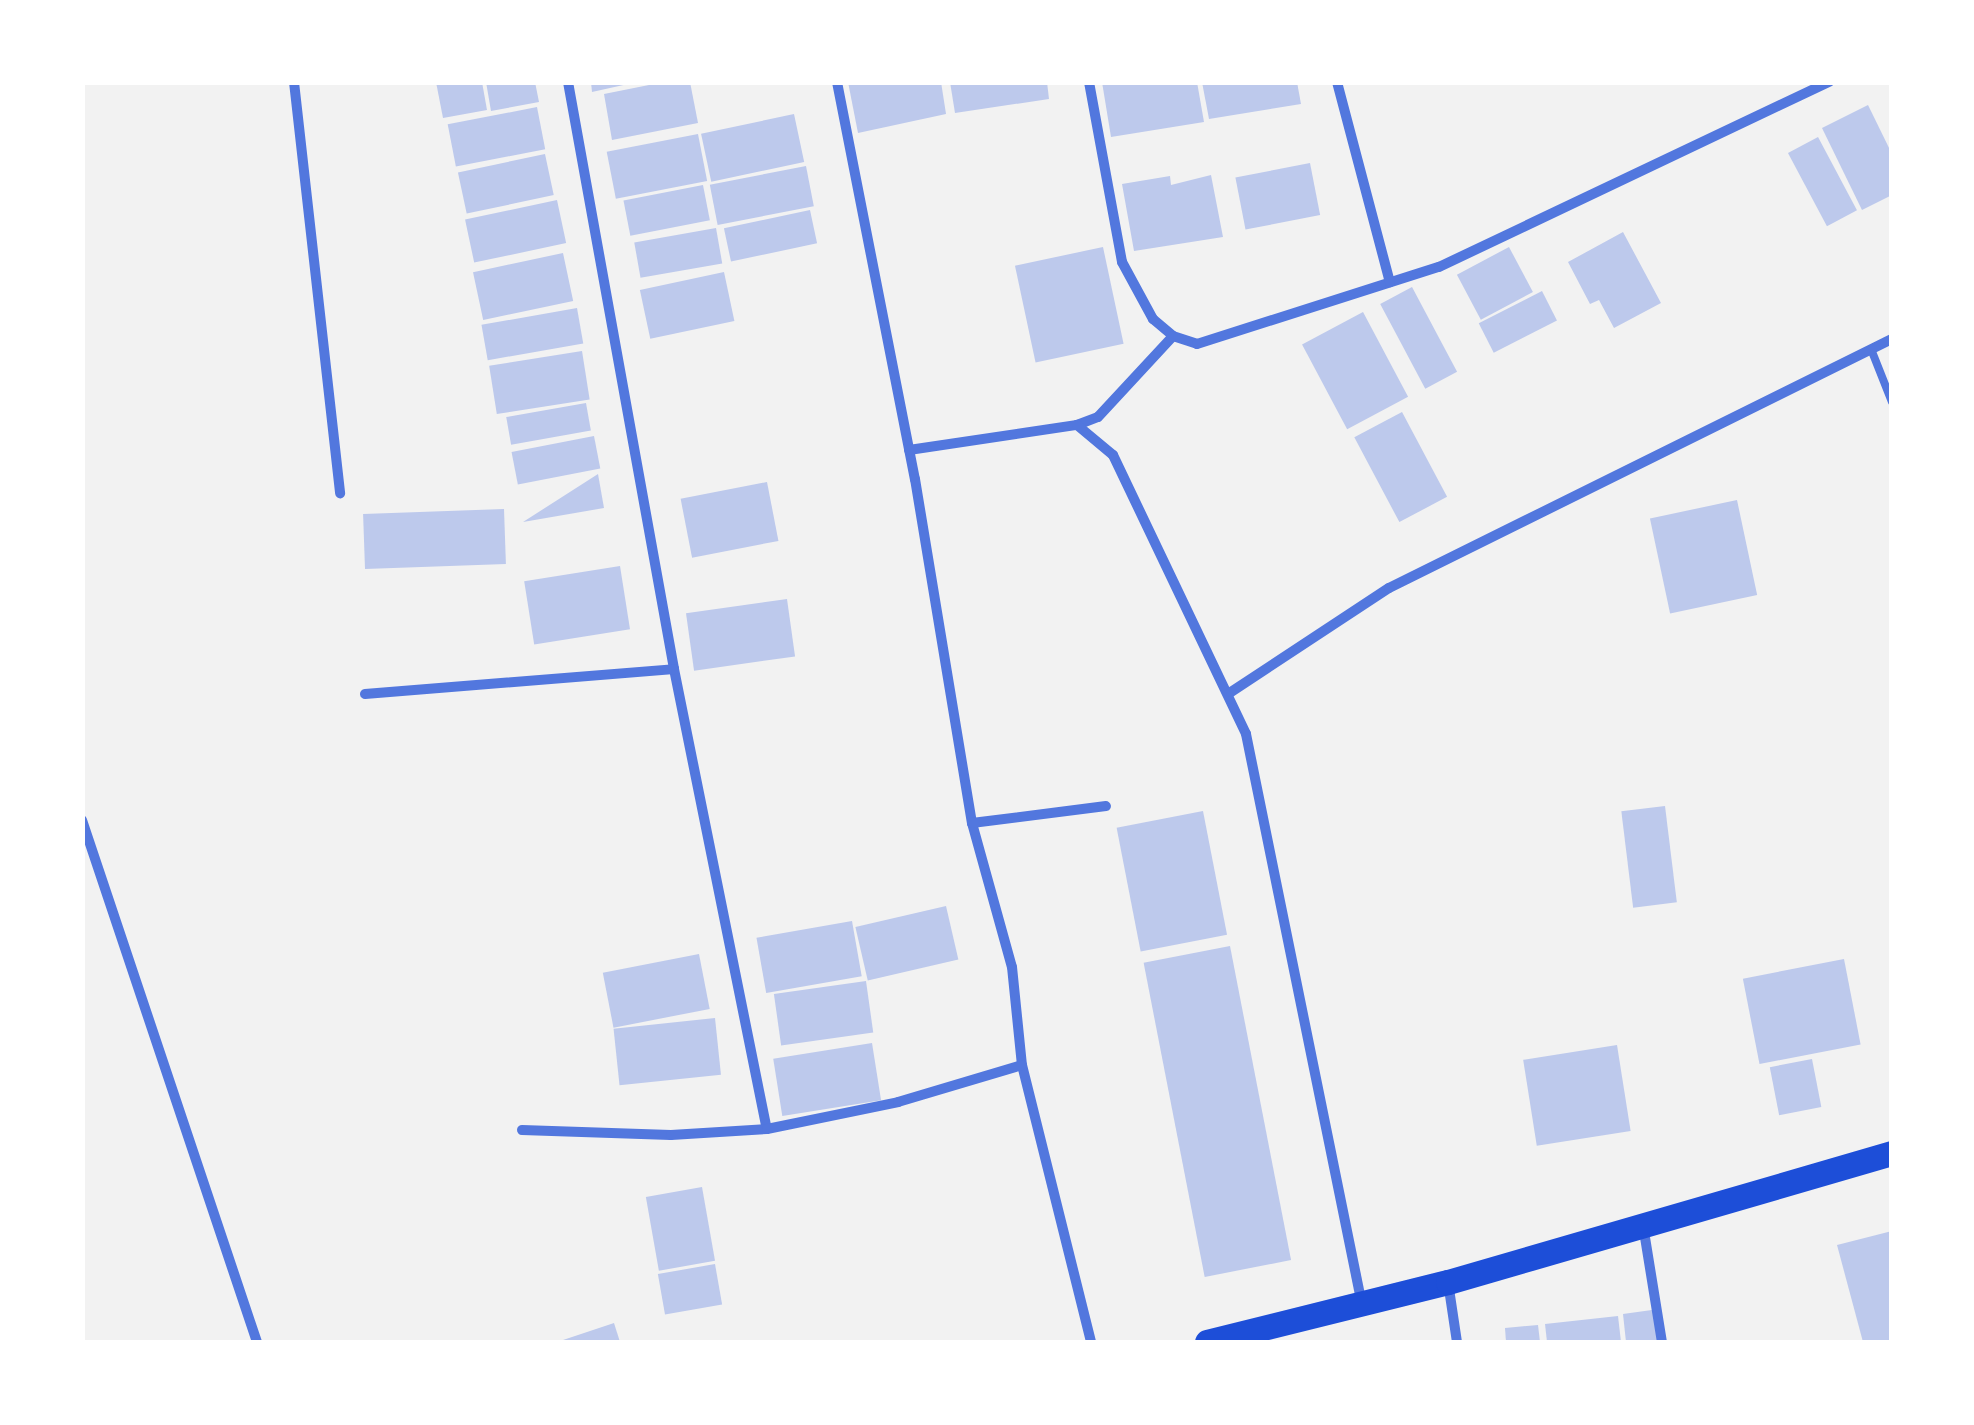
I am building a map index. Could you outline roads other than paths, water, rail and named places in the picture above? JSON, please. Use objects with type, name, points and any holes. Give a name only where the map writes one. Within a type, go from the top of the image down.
[{"type":"main road","points":[[1211,1342],[1448,1282],[1642,1222],[1892,1153]]},
{"type":"street","points":[[294,82],[340,493]]},
{"type":"street","points":[[568,82],[674,669],[768,1129]]},
{"type":"street","points":[[836,82],[910,450],[972,823],[1012,967],[1022,1064],[1091,1342]]},
{"type":"street","points":[[1089,82],[1122,262],[1153,318],[1173,336],[1198,344],[1390,282],[1496,241],[1829,82]]},
{"type":"street","points":[[1337,82],[1390,282]]},
{"type":"street","points":[[910,450],[1077,425],[1098,417],[1173,336]]},
{"type":"street","points":[[1231,692],[1389,588],[1892,339]]},
{"type":"street","points":[[1077,425],[1113,455],[1231,692],[1246,734],[1362,1304]]},
{"type":"street","points":[[365,694],[674,669]]},
{"type":"street","points":[[972,823],[1106,806]]},
{"type":"street","points":[[82,820],[258,1342]]},
{"type":"street","points":[[522,1130],[671,1135],[768,1129],[898,1102],[1022,1064]]},
{"type":"street","points":[[1642,1222],[1662,1342]]},
{"type":"street","points":[[1448,1282],[1457,1342]]},
{"type":"lane","points":[[1871,349],[1892,402]]}]
